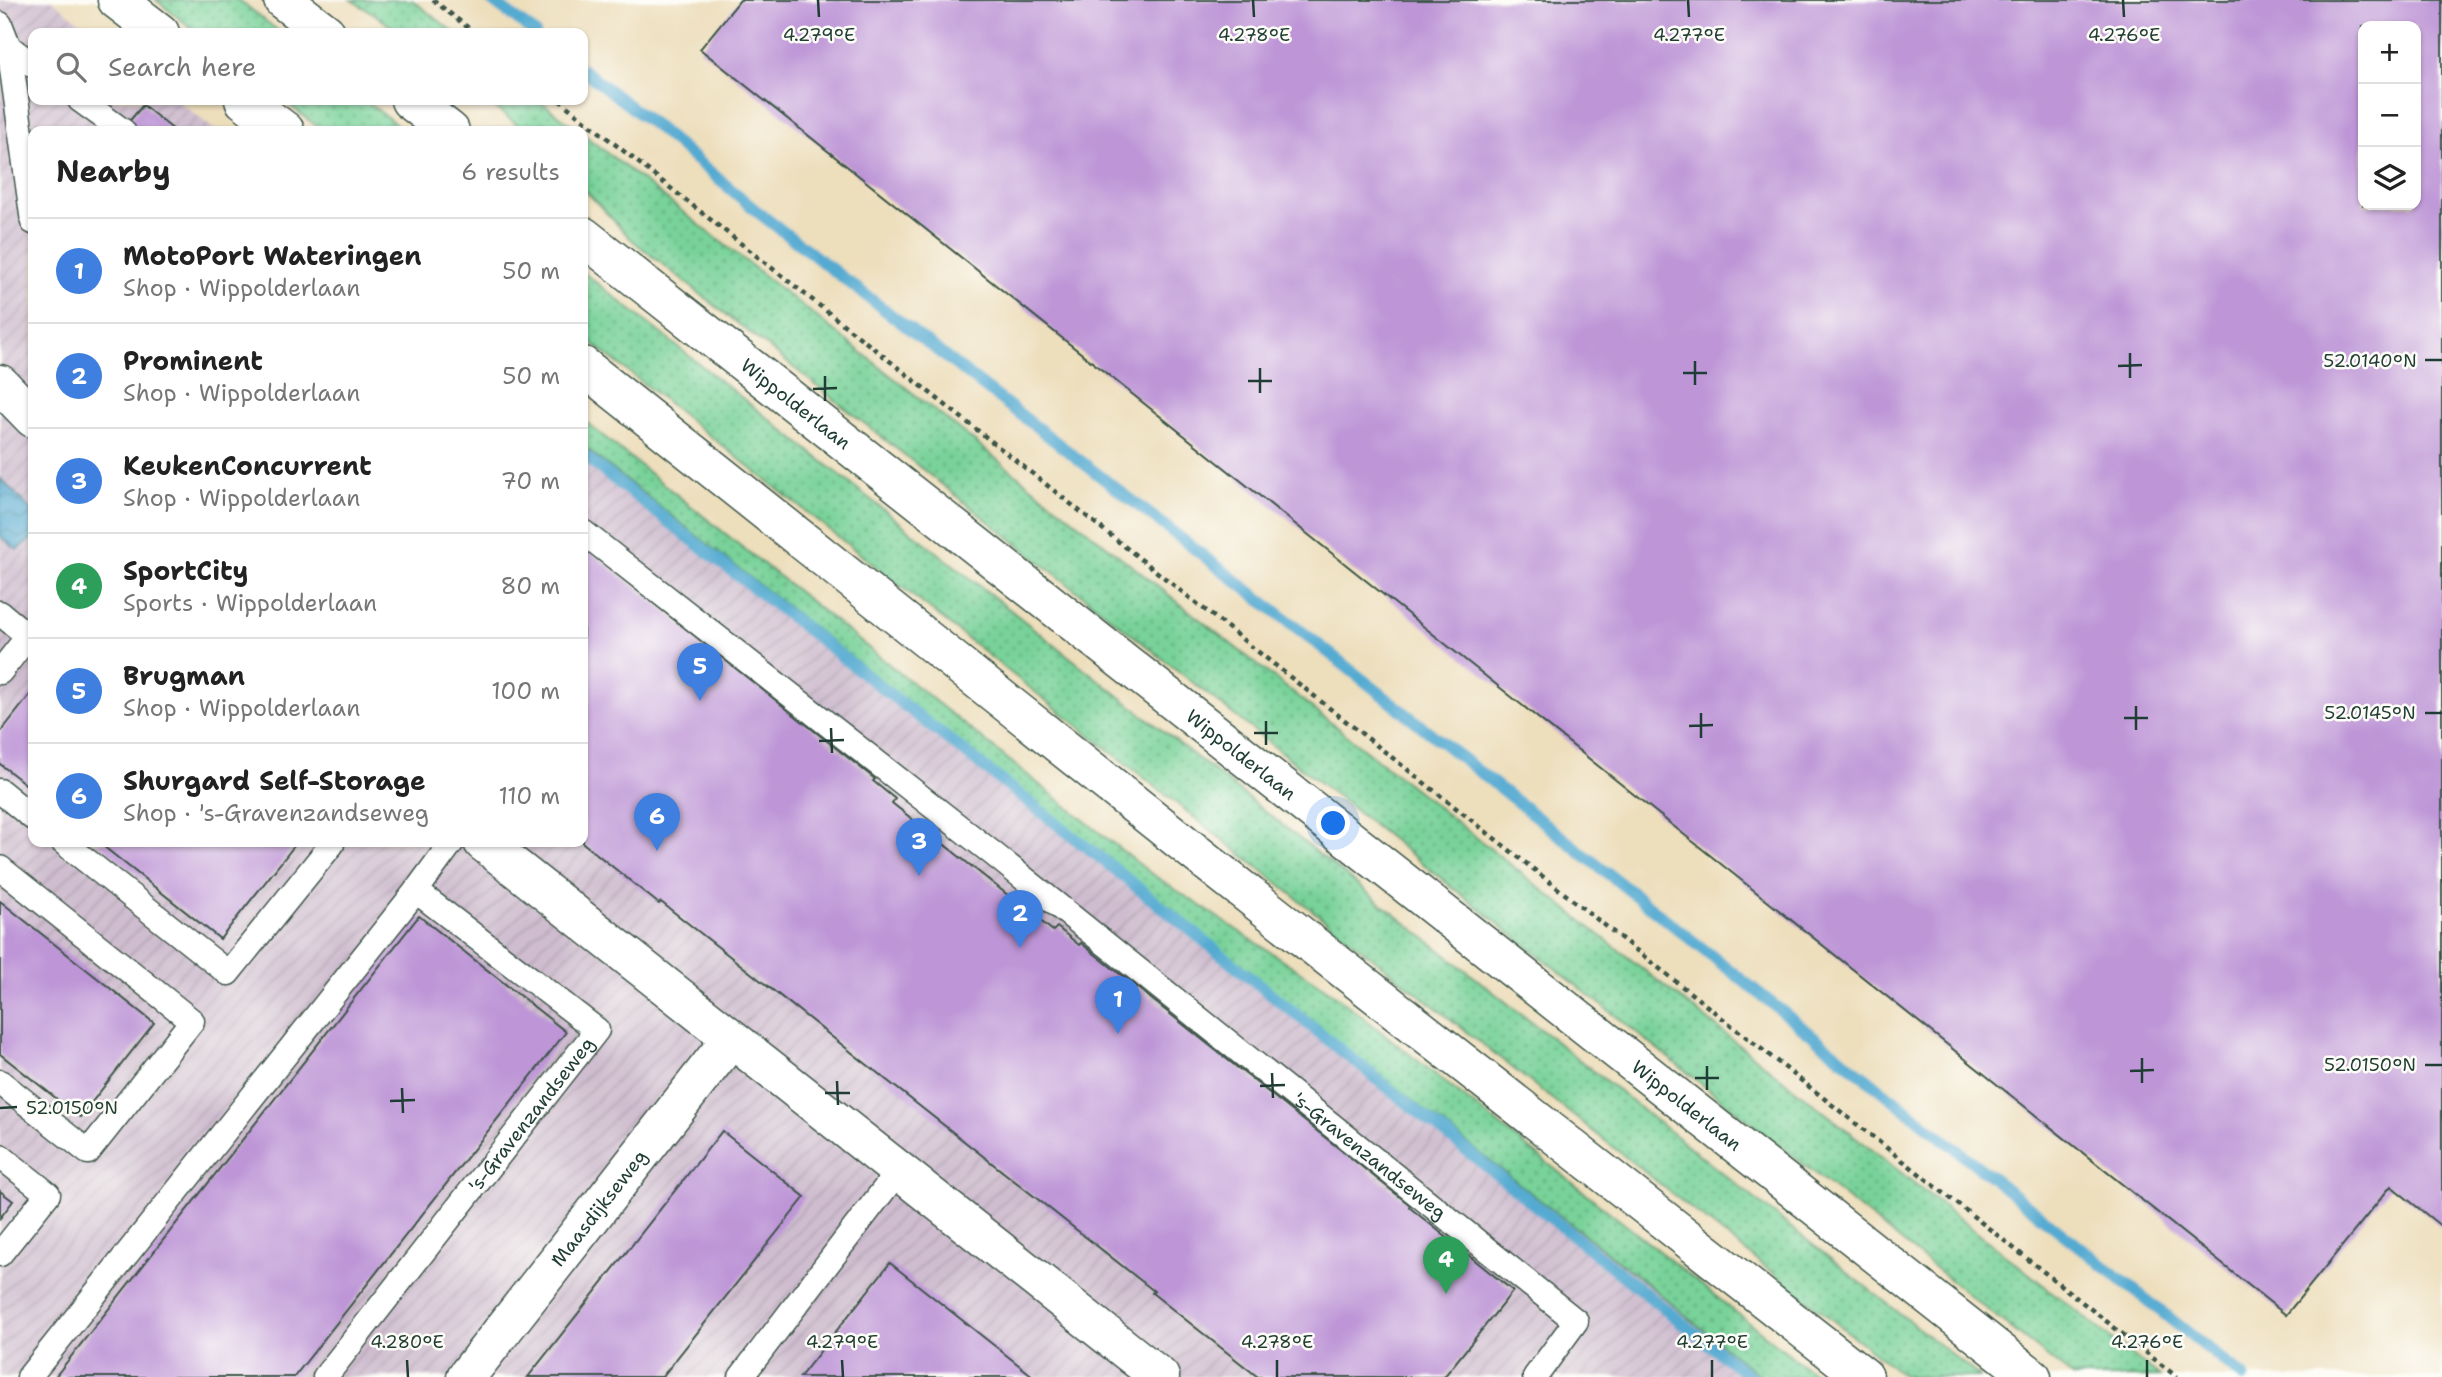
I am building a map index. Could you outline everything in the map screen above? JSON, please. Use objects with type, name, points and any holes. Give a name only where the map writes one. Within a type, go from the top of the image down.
[{"type":"main road","points":[[117,0],[153,28]]},
{"type":"main road","points":[[283,0],[319,28]]},
{"type":"main road","points":[[251,105],[278,126]]},
{"type":"main road","points":[[416,105],[444,126]]},
{"type":"main road","name":"Wippolderlaan","points":[[588,240],[2032,1377]]},
{"type":"main road","points":[[588,370],[1223,874],[1864,1377]]},
{"type":"main road","points":[[0,384],[28,413]]},
{"type":"main road","points":[[489,847],[1160,1377]]},
{"type":"main road","name":"Maasdijkseweg","points":[[466,1377],[731,1038]]},
{"type":"lane","points":[[0,24],[9,47],[28,186]]},
{"type":"lane","points":[[9,47],[28,61]]},
{"type":"lane","points":[[87,105],[116,126]]},
{"type":"lane","name":"'s-Gravenzandseweg","points":[[588,536],[996,856],[1576,1321],[1535,1377]]},
{"type":"lane","points":[[0,613],[28,631]]},
{"type":"lane","points":[[0,672],[28,637]]},
{"type":"lane","points":[[0,791],[28,814]]},
{"type":"lane","points":[[69,847],[228,973],[330,847]]},
{"type":"lane","points":[[29,1377],[448,847]]},
{"type":"lane","points":[[0,868],[192,1021],[88,1152],[0,1082]]},
{"type":"lane","name":"'s-Gravenzandseweg","points":[[326,1377],[597,1030],[416,891]]},
{"type":"lane","points":[[0,1156],[48,1194],[0,1254]]},
{"type":"lane","points":[[741,1377],[899,1170]]},
{"type":"path","points":[[433,0],[469,28]]},
{"type":"path","points":[[565,105],[2176,1377]]},
{"type":"shaded area","points":[[0,0],[52,0],[88,28],[28,28],[28,105],[183,105],[210,126],[28,126],[28,847],[588,847],[588,429],[1771,1377],[0,1377]]},
{"type":"green space","points":[[156,0],[239,0],[275,28],[192,28]]},
{"type":"green space","points":[[351,0],[412,0],[448,28],[393,28]]},
{"type":"green space","points":[[289,105],[371,105],[399,126],[317,126]]},
{"type":"green space","points":[[492,105],[545,105],[573,126],[519,126]]},
{"type":"green space","points":[[588,138],[2160,1377],[2073,1377],[632,240],[588,193]]},
{"type":"green space","points":[[588,276],[1980,1377],[1905,1377],[588,340]]},
{"type":"green space","points":[[588,424],[1149,872],[1331,992],[1818,1377],[1761,1377],[1650,1286],[588,450]]},
{"type":"water","points":[[0,478],[28,507],[28,542],[17,550],[0,536]]},
{"type":"building","points":[[740,0],[2442,0],[2442,1227],[2391,1186],[2286,1315],[700,49]]},
{"type":"building","points":[[143,105],[169,126],[125,126]]},
{"type":"building","points":[[588,551],[875,779],[873,781],[895,799],[892,803],[1053,931],[1057,927],[1079,945],[1081,943],[1410,1205],[1409,1207],[1513,1291],[1444,1377],[1258,1377],[1152,1293],[1154,1291],[661,902],[659,904],[588,847]]},
{"type":"building","points":[[28,697],[28,786],[0,764],[0,733]]},
{"type":"building","points":[[104,847],[293,847],[220,939]]},
{"type":"building","points":[[0,901],[154,1023],[80,1117],[0,1054]]},
{"type":"building","points":[[419,916],[566,1032],[294,1377],[55,1377]]},
{"type":"building","points":[[722,1131],[805,1197],[662,1377],[528,1377]]},
{"type":"building","points":[[0,1191],[13,1201],[0,1218]]},
{"type":"building","points":[[890,1263],[1034,1377],[800,1377]]},
{"type":"waterway","points":[[491,0],[528,28]]},
{"type":"waterway","points":[[588,74],[658,128],[759,213],[1314,641],[2244,1377]]},
{"type":"waterway","points":[[588,459],[1103,860],[1750,1377]]},
{"type":"place","name":"Brugman","points":[[700,701]]},
{"type":"place","name":"Shurgard Self-Storage","points":[[657,851]]},
{"type":"place","name":"KeukenConcurrent","points":[[919,876]]},
{"type":"place","name":"Prominent","points":[[1020,948]]},
{"type":"place","name":"MotoPort Wateringen","points":[[1118,1034]]},
{"type":"place","name":"SportCity","points":[[1446,1294]]}]
